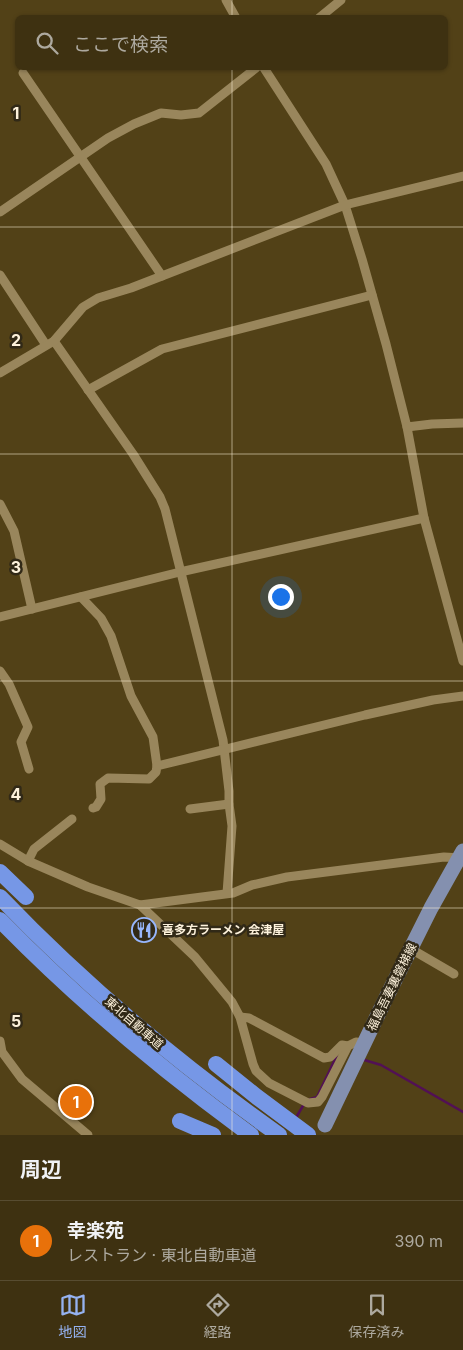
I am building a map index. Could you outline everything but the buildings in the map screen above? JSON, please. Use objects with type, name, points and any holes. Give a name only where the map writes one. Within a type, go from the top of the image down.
[{"type":"highway","points":[[0,872],[26,897]]},
{"type":"highway","name":"東北自動車道","points":[[0,897],[87,982],[161,1046],[279,1135]]},
{"type":"highway","name":"東北自動車道","points":[[0,920],[77,994],[154,1061],[251,1135]]},
{"type":"highway","points":[[216,1064],[308,1135]]},
{"type":"highway","points":[[180,1121],[213,1135]]},
{"type":"main road","name":"福島吾妻裏磐梯線","points":[[325,1125],[411,949],[462,855]]},
{"type":"street","points":[[226,0],[234,15]]},
{"type":"street","points":[[323,15],[341,0]]},
{"type":"street","points":[[0,212],[79,156],[108,138],[161,113],[181,115],[199,112],[253,70]]},
{"type":"street","points":[[265,70],[326,164],[345,205],[372,295],[407,427],[424,518],[463,660]]},
{"type":"street","points":[[23,73],[162,276]]},
{"type":"street","points":[[0,373],[50,343],[83,307],[98,298],[162,276],[345,205],[463,176]]},
{"type":"street","points":[[0,275],[50,343],[88,390],[128,447],[160,497],[165,509],[224,749],[232,826],[227,894]]},
{"type":"street","points":[[88,390],[162,348],[372,295]]},
{"type":"street","points":[[407,427],[432,424],[463,424]]},
{"type":"street","points":[[0,504],[14,531],[32,609]]},
{"type":"street","points":[[0,617],[180,572],[424,518]]},
{"type":"street","points":[[82,597],[102,618],[111,636],[132,696],[152,738],[157,766],[156,772],[149,779],[108,778],[103,781],[100,784],[101,800],[93,808]]},
{"type":"street","points":[[0,671],[9,684],[28,727],[20,742],[29,769]]},
{"type":"street","points":[[157,766],[365,714],[463,696]]},
{"type":"street","points":[[190,809],[229,804]]},
{"type":"street","points":[[28,861],[34,849],[72,820]]},
{"type":"street","points":[[0,844],[28,861],[88,887],[140,905],[195,957],[232,1002],[240,1017],[248,1050],[256,1071],[269,1082],[308,1103],[318,1102],[348,1046]]},
{"type":"street","points":[[140,905],[227,894],[252,885],[287,877],[462,855]]},
{"type":"street","points":[[411,949],[454,974]]},
{"type":"street","points":[[240,1017],[249,1018],[323,1058],[330,1057],[342,1045],[348,1046],[356,1042],[364,1043]]},
{"type":"street","points":[[0,1041],[1,1052],[22,1079],[88,1135]]},
{"type":"waterway","points":[[307,1100],[317,1097],[337,1055]]},
{"type":"waterway","points":[[361,1059],[381,1065],[463,1112]]},
{"type":"waterway","points":[[297,1116],[304,1104]]},
{"type":"place","name":"喜多方ラーメン 会津屋","points":[[144,930]]},
{"type":"place","name":"幸楽苑","points":[[76,1102]]}]
